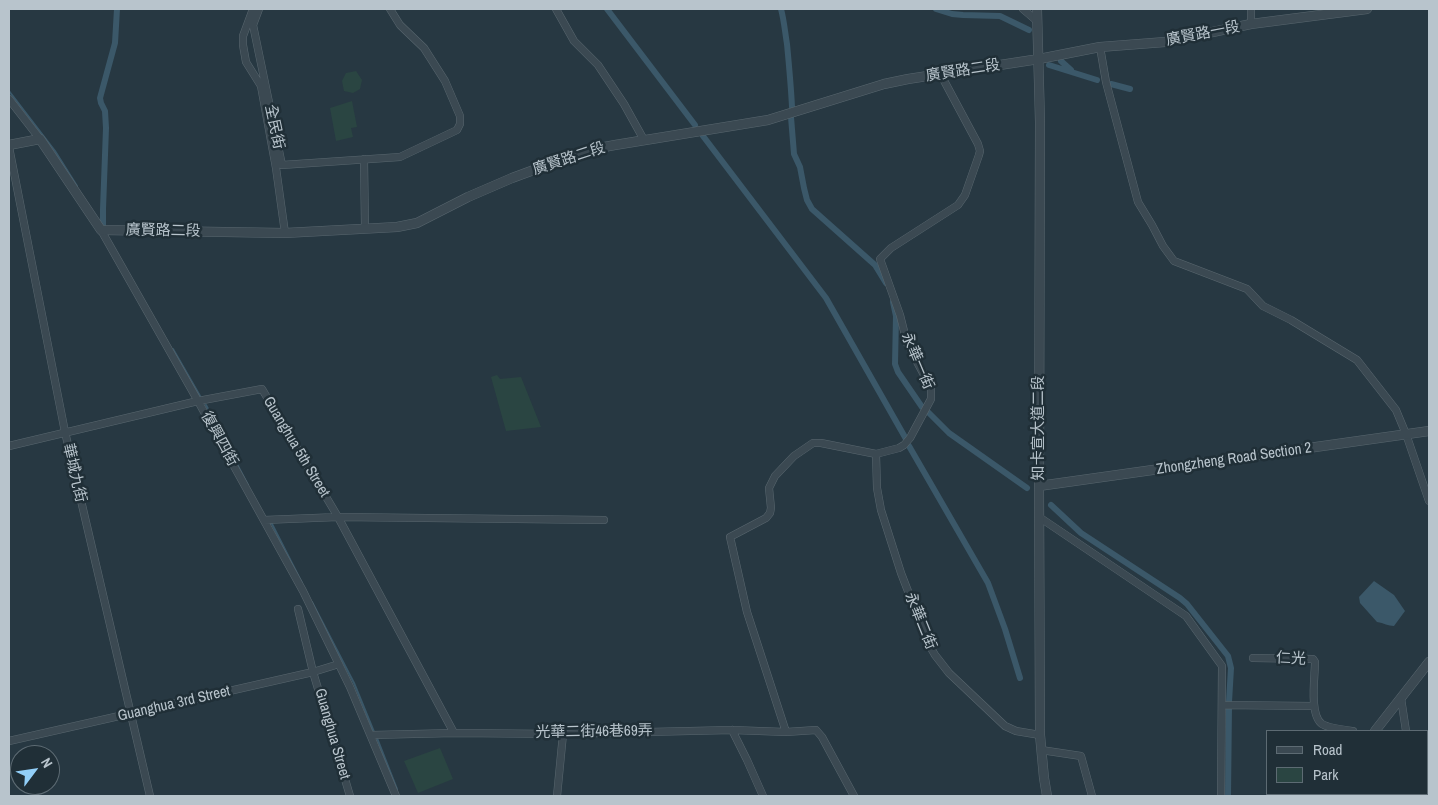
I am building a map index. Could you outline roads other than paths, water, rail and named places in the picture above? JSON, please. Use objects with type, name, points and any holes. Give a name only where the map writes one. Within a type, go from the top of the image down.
[{"type":"street","points":[[253,9],[243,36],[243,45],[246,62],[261,86],[276,168],[285,232]]},
{"type":"street","name":"全民街","points":[[259,9],[253,25],[282,165],[400,157],[457,130],[460,124],[460,116],[445,81],[424,48],[400,25],[390,9]]},
{"type":"street","points":[[556,9],[574,41],[598,65],[624,104],[644,140]]},
{"type":"street","points":[[1023,9],[1037,21]]},
{"type":"street","name":"知卡宣大道二段","points":[[1037,9],[1039,59],[1040,735],[1047,796]]},
{"type":"street","points":[[1251,9],[1252,24]]},
{"type":"street","name":"廣賢路一段","points":[[1039,59],[1100,47],[1165,42],[1252,24],[1367,9]]},
{"type":"street","points":[[1100,47],[1106,82],[1138,202],[1163,246],[1174,261],[1247,289],[1263,306],[1291,320],[1357,360],[1396,410],[1429,502]]},
{"type":"street","name":"廣賢路二段","points":[[101,230],[285,232],[397,227],[417,223],[468,197],[588,150],[768,120],[884,84],[908,79],[1039,59]]},
{"type":"street","name":"永華一街","points":[[786,732],[747,612],[730,537],[760,522],[770,513],[772,508],[769,488],[772,480],[794,456],[813,443],[876,454],[899,448],[910,438],[932,396],[931,388],[907,343],[900,315],[880,259],[891,248],[958,205],[965,196],[979,155],[978,144],[941,75]]},
{"type":"street","name":"復興四街","points":[[9,99],[40,138],[101,230],[198,401],[303,591],[372,735],[396,796]]},
{"type":"street","points":[[9,146],[40,138]]},
{"type":"street","name":"華城九街","points":[[9,146],[65,432],[150,796]]},
{"type":"street","points":[[364,160],[365,228]]},
{"type":"street","name":"Guanghua 5th Street","points":[[9,446],[198,401],[262,389],[338,517],[454,732]]},
{"type":"street","name":"Zhongzheng Road Section 2","points":[[1039,486],[1429,430]]},
{"type":"street","name":"永華二街","points":[[876,454],[877,488],[881,510],[901,573],[931,649],[949,673],[1005,726],[1016,731],[1040,735]]},
{"type":"street","points":[[264,520],[338,517],[604,520]]},
{"type":"street","points":[[1039,517],[1186,616],[1222,666],[1221,796]]},
{"type":"street","name":"Guanghua Street","points":[[298,609],[350,796]]},
{"type":"street","name":"仁光","points":[[1253,658],[1313,660],[1315,662],[1314,706]]},
{"type":"street","points":[[1376,730],[1429,662]]},
{"type":"street","name":"Guanghua 3rd Street","points":[[9,741],[314,672],[339,664]]},
{"type":"street","points":[[1400,698],[1406,730]]},
{"type":"street","points":[[1222,704],[1314,706],[1318,719],[1322,724],[1349,730]]},
{"type":"street","points":[[732,730],[748,760],[763,796]]},
{"type":"street","name":"光華二街46巷69弄","points":[[372,735],[454,732],[563,734],[732,730],[786,732],[816,730],[822,737],[854,796]]},
{"type":"street","points":[[557,796],[563,734]]},
{"type":"street","points":[[1041,750],[1081,756],[1092,796]]},
{"type":"water","points":[[1374,581],[1394,595],[1405,611],[1394,626],[1377,622],[1360,603],[1359,597]]},
{"type":"waterway","points":[[103,230],[106,128],[105,111],[100,98],[115,43],[117,9]]},
{"type":"waterway","points":[[607,9],[695,125]]},
{"type":"waterway","points":[[781,9],[787,44],[792,107]]},
{"type":"waterway","points":[[936,9],[952,14],[1000,16],[1029,30]]},
{"type":"waterway","points":[[1061,61],[1071,70]]},
{"type":"waterway","points":[[1049,65],[1097,80]]},
{"type":"waterway","points":[[1111,84],[1130,89]]},
{"type":"waterway","points":[[9,91],[55,151],[77,186]]},
{"type":"waterway","points":[[791,117],[794,154],[800,167],[807,200],[812,209],[875,265],[886,283]]},
{"type":"waterway","points":[[703,136],[826,298],[906,439]]},
{"type":"waterway","points":[[893,302],[896,316],[895,364],[898,372],[922,407]]},
{"type":"waterway","points":[[173,349],[200,396]]},
{"type":"waterway","points":[[206,405],[248,485]]},
{"type":"waterway","points":[[928,412],[949,433],[1027,488]]},
{"type":"waterway","points":[[909,446],[988,583],[1020,678]]},
{"type":"waterway","points":[[1051,505],[1081,533],[1187,604],[1228,656],[1231,668],[1229,702]]},
{"type":"waterway","points":[[271,522],[302,583]]},
{"type":"waterway","points":[[312,602],[354,683],[374,732]]},
{"type":"waterway","points":[[1228,796],[1229,706]]},
{"type":"waterway","points":[[377,738],[397,789]]}]
